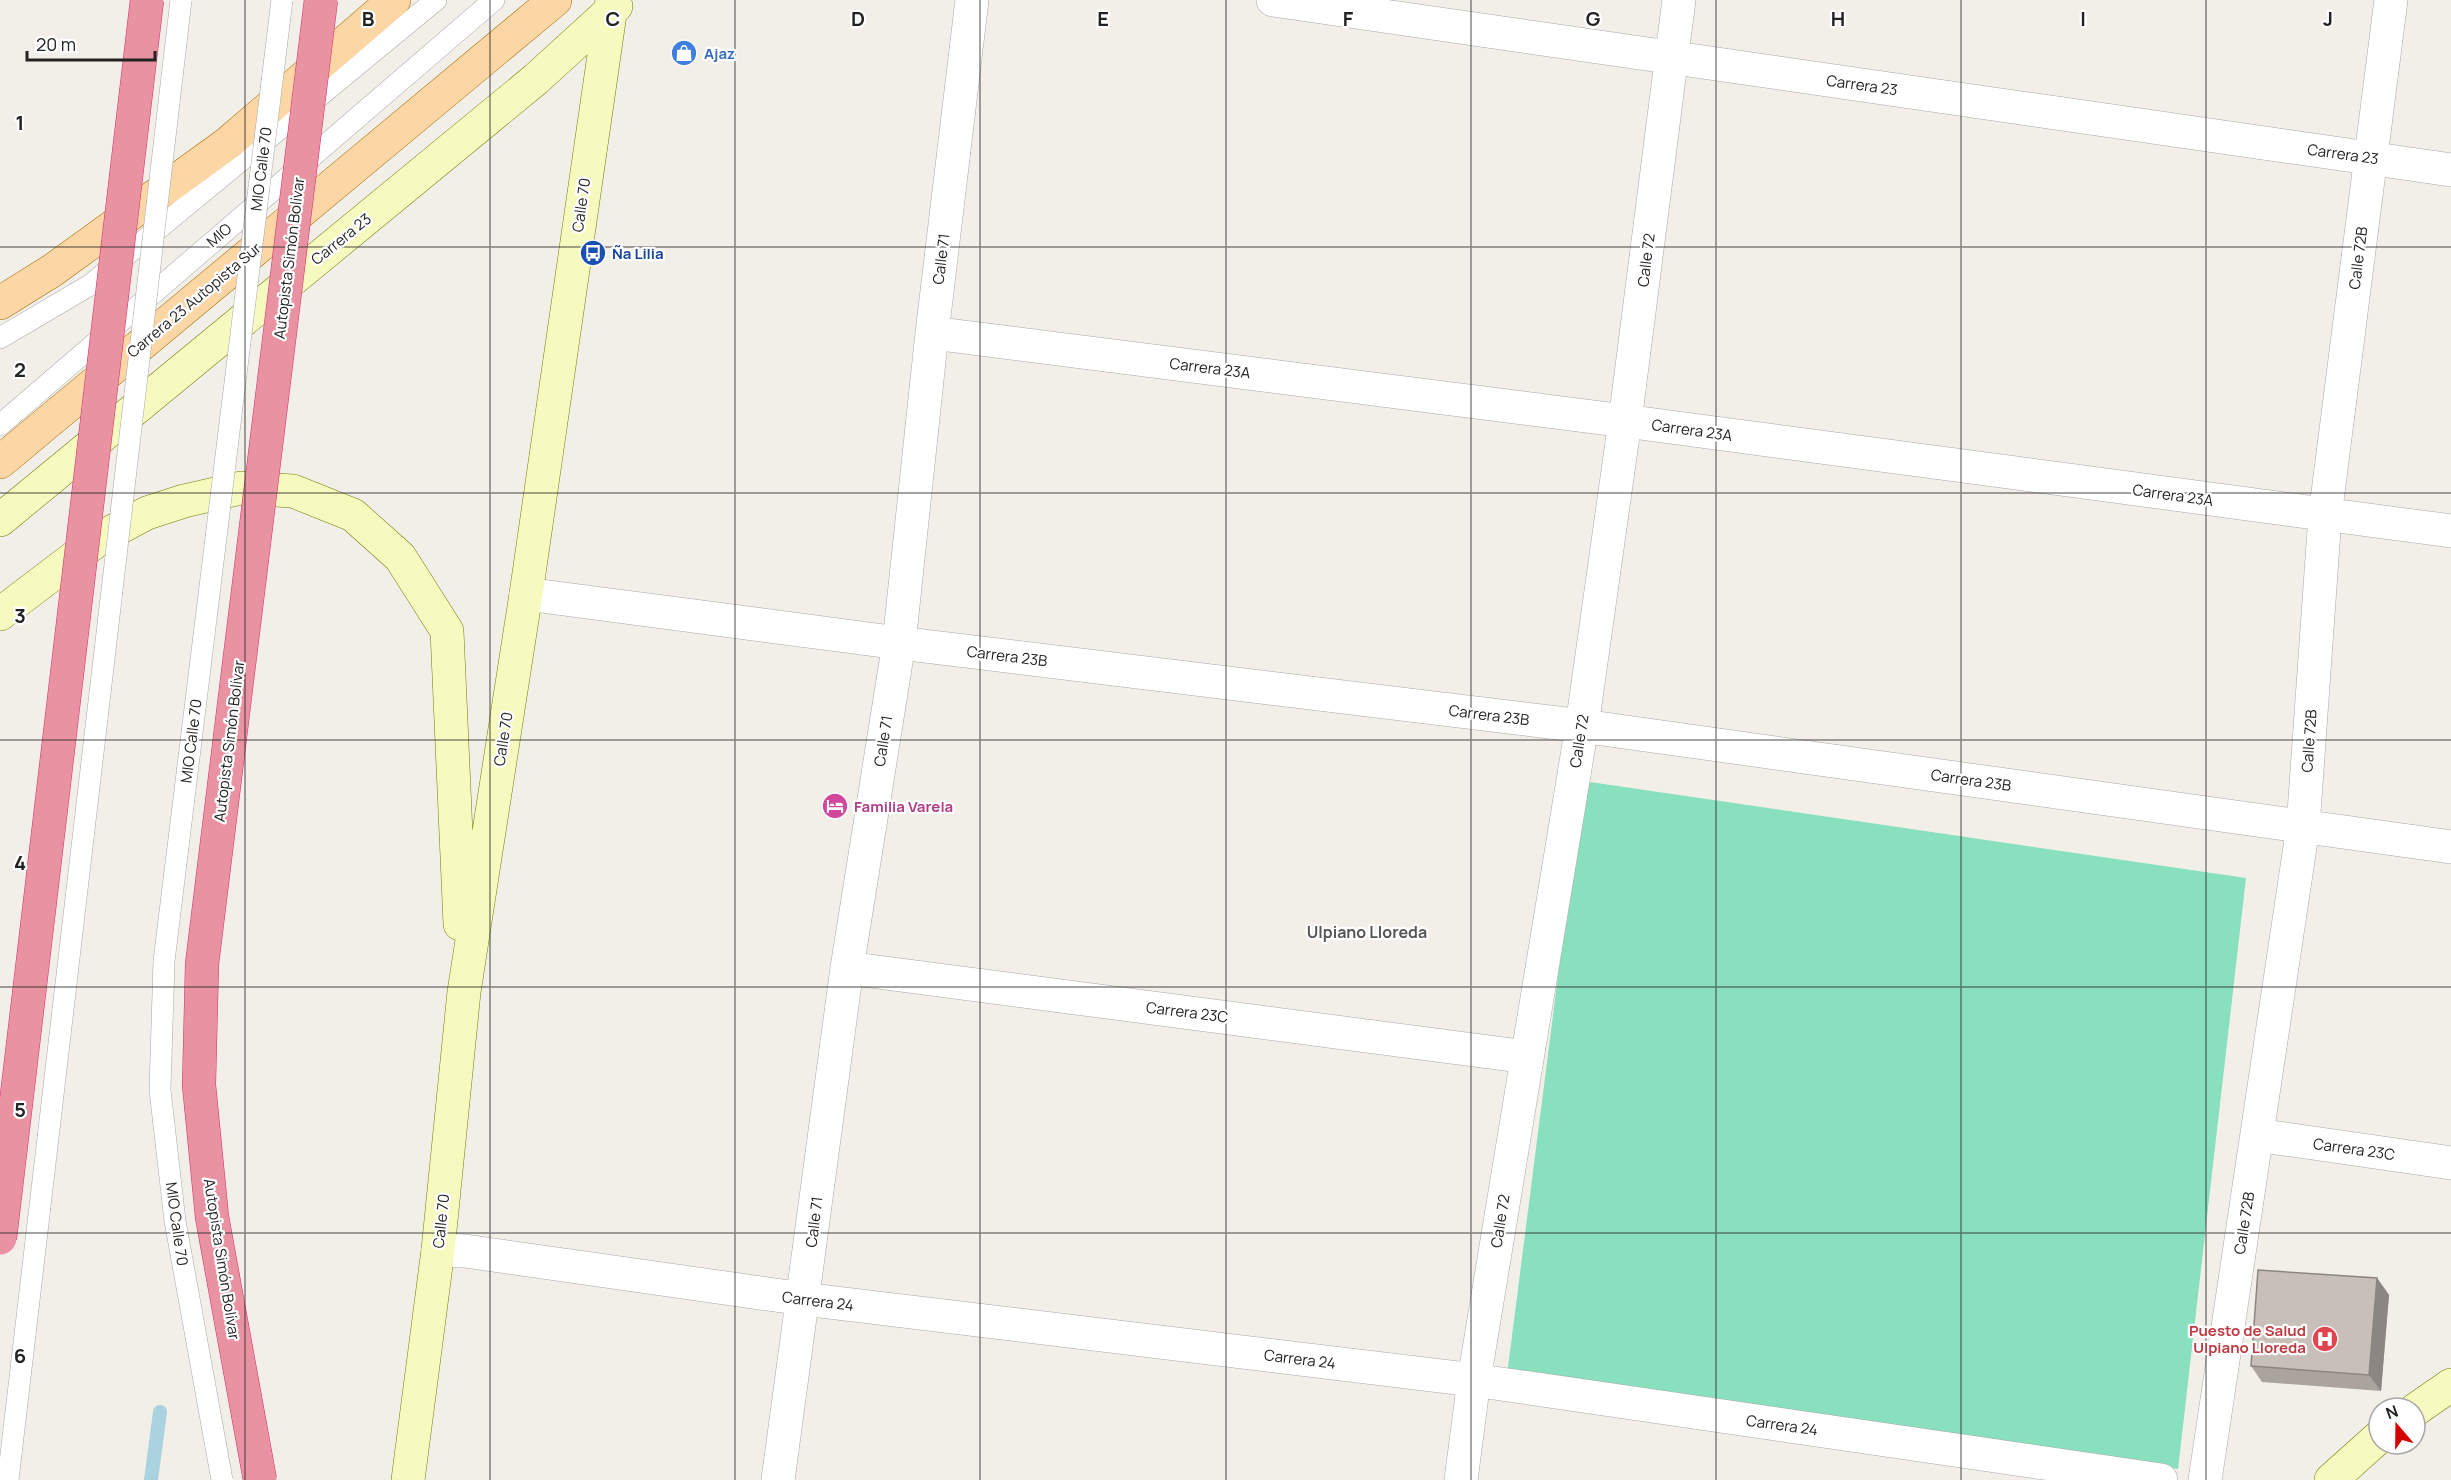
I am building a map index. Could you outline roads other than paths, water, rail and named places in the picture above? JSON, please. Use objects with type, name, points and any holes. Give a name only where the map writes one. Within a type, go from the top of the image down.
[{"type":"highway","points":[[0,1238],[147,0]]},
{"type":"highway","name":"Autopista Simón Bolívar","points":[[260,1480],[212,1217],[200,1085],[202,964],[321,0]]},
{"type":"main road","points":[[0,303],[53,270],[228,143],[394,0]]},
{"type":"main road","name":"Carrera 23 Autopista Sur","points":[[0,462],[555,0]]},
{"type":"street","name":"Calle 71","points":[[778,1480],[847,968],[899,644],[932,333],[972,0]]},
{"type":"street","name":"Carrera 23","points":[[1273,0],[2451,170]]},
{"type":"street","name":"Calle 72","points":[[1461,1480],[1474,1380],[1582,726],[1625,421],[1679,0]]},
{"type":"street","name":"Calle 72B","points":[[2205,1480],[2303,826],[2325,516],[2391,0]]},
{"type":"street","name":"Carrera 23","points":[[0,520],[536,79],[615,4]]},
{"type":"street","name":"Calle 70","points":[[408,1480],[438,1250],[464,992],[615,4]]},
{"type":"street","name":"Carrera 23A","points":[[932,333],[1625,421],[2451,531]]},
{"type":"street","points":[[0,614],[100,538],[147,513],[184,501],[241,488],[293,491],[353,515],[400,557],[447,631],[464,992]]},
{"type":"street","name":"Carrera 23B","points":[[526,594],[899,644],[1582,726],[2451,847]]},
{"type":"street","name":"Carrera 23C","points":[[847,968],[1527,1057]]},
{"type":"street","name":"Carrera 23C","points":[[2257,1135],[2451,1163]]},
{"type":"street","name":"Carrera 24","points":[[438,1250],[465,1251],[803,1299],[1474,1380],[2161,1480]]},
{"type":"street","points":[[2427,1402],[2451,1385]]},
{"type":"street","points":[[2331,1480],[2367,1448]]},
{"type":"lane","points":[[8,1480],[181,0]]},
{"type":"lane","name":"MIO Calle 70","points":[[222,1480],[175,1221],[160,1090],[164,961],[282,0]]},
{"type":"lane","points":[[0,338],[90,285],[436,0]]},
{"type":"lane","name":"MIO","points":[[0,425],[494,0]]},
{"type":"waterway","points":[[151,1480],[160,1412]]},
{"type":"place","name":"Ajaz","points":[[684,53]]},
{"type":"place","name":"Ña Lilia","points":[[593,253]]},
{"type":"place","name":"Familia Varela","points":[[835,806]]},
{"type":"place","name":"Puesto de Salud Ulpiano Lloreda","points":[[2325,1339]]},
{"type":"district","name":"Ulpiano Lloreda","points":[[1367,932]]}]
